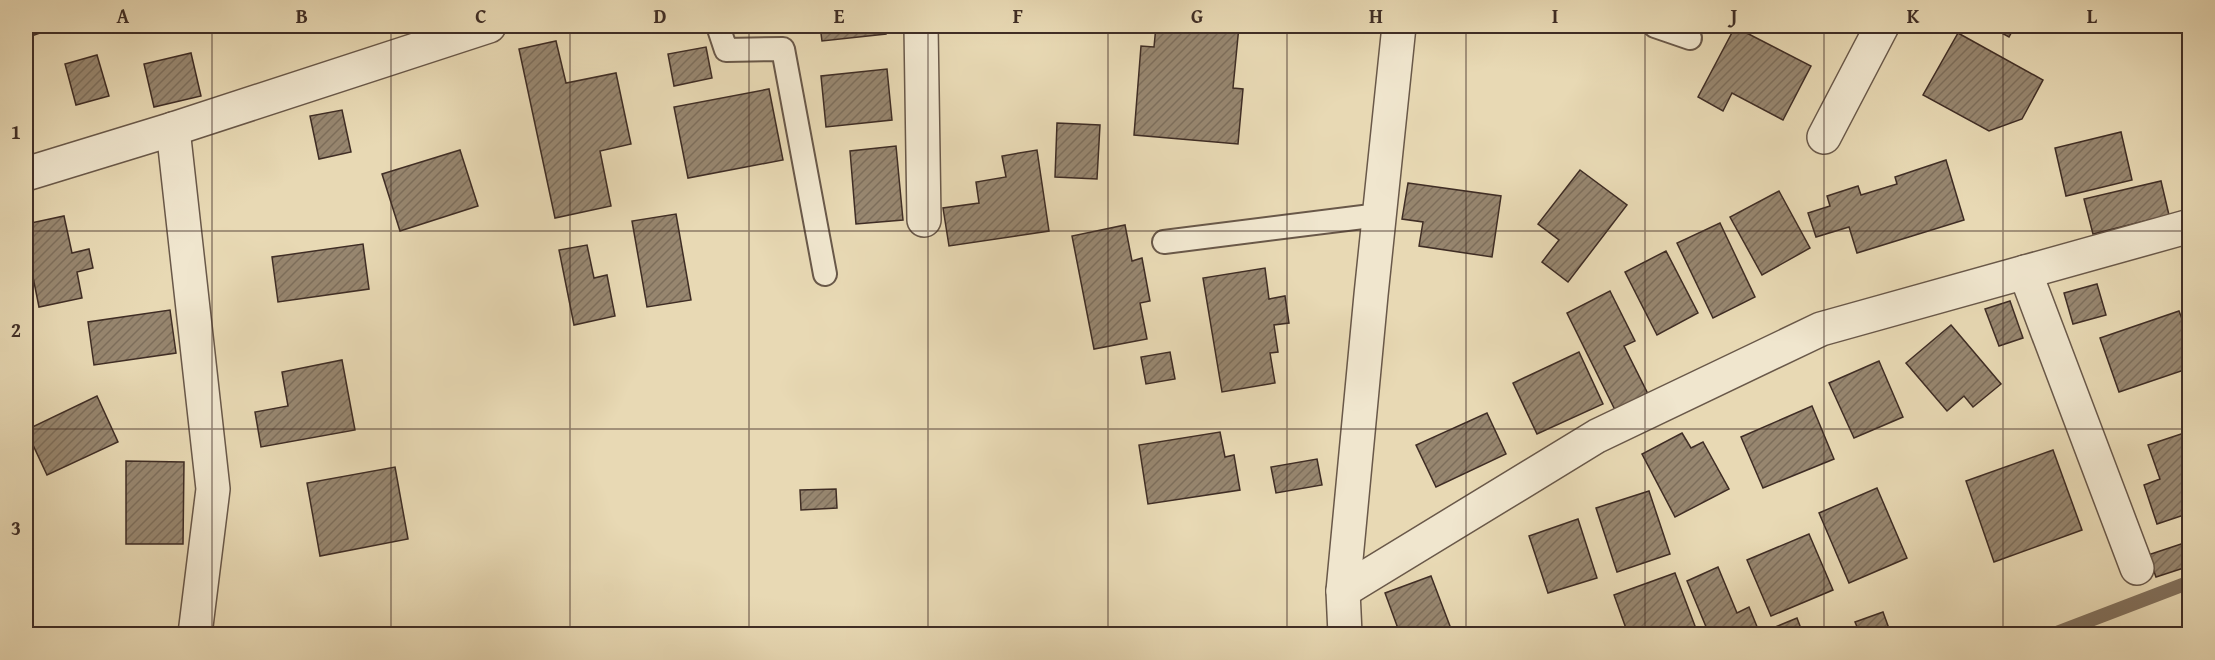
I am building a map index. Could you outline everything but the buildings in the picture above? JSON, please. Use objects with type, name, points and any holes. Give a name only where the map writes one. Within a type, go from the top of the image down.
[{"type":"street","points":[[921,26],[924,220]]},
{"type":"street","points":[[1345,634],[1343,591],[1399,26]]},
{"type":"street","points":[[1824,137],[1882,26]]},
{"type":"street","points":[[26,174],[173,129],[478,27]]},
{"type":"street","points":[[173,129],[213,489],[195,634]]},
{"type":"street","points":[[1343,591],[1597,436],[1821,329],[2190,226]]},
{"type":"street","points":[[2025,272],[2137,568]]},
{"type":"lane","points":[[718,26],[726,50],[783,49],[825,274]]},
{"type":"lane","points":[[1655,26],[1690,38]]},
{"type":"lane","points":[[1164,242],[1379,215]]},
{"type":"waterway","points":[[2054,634],[2190,582]]}]
